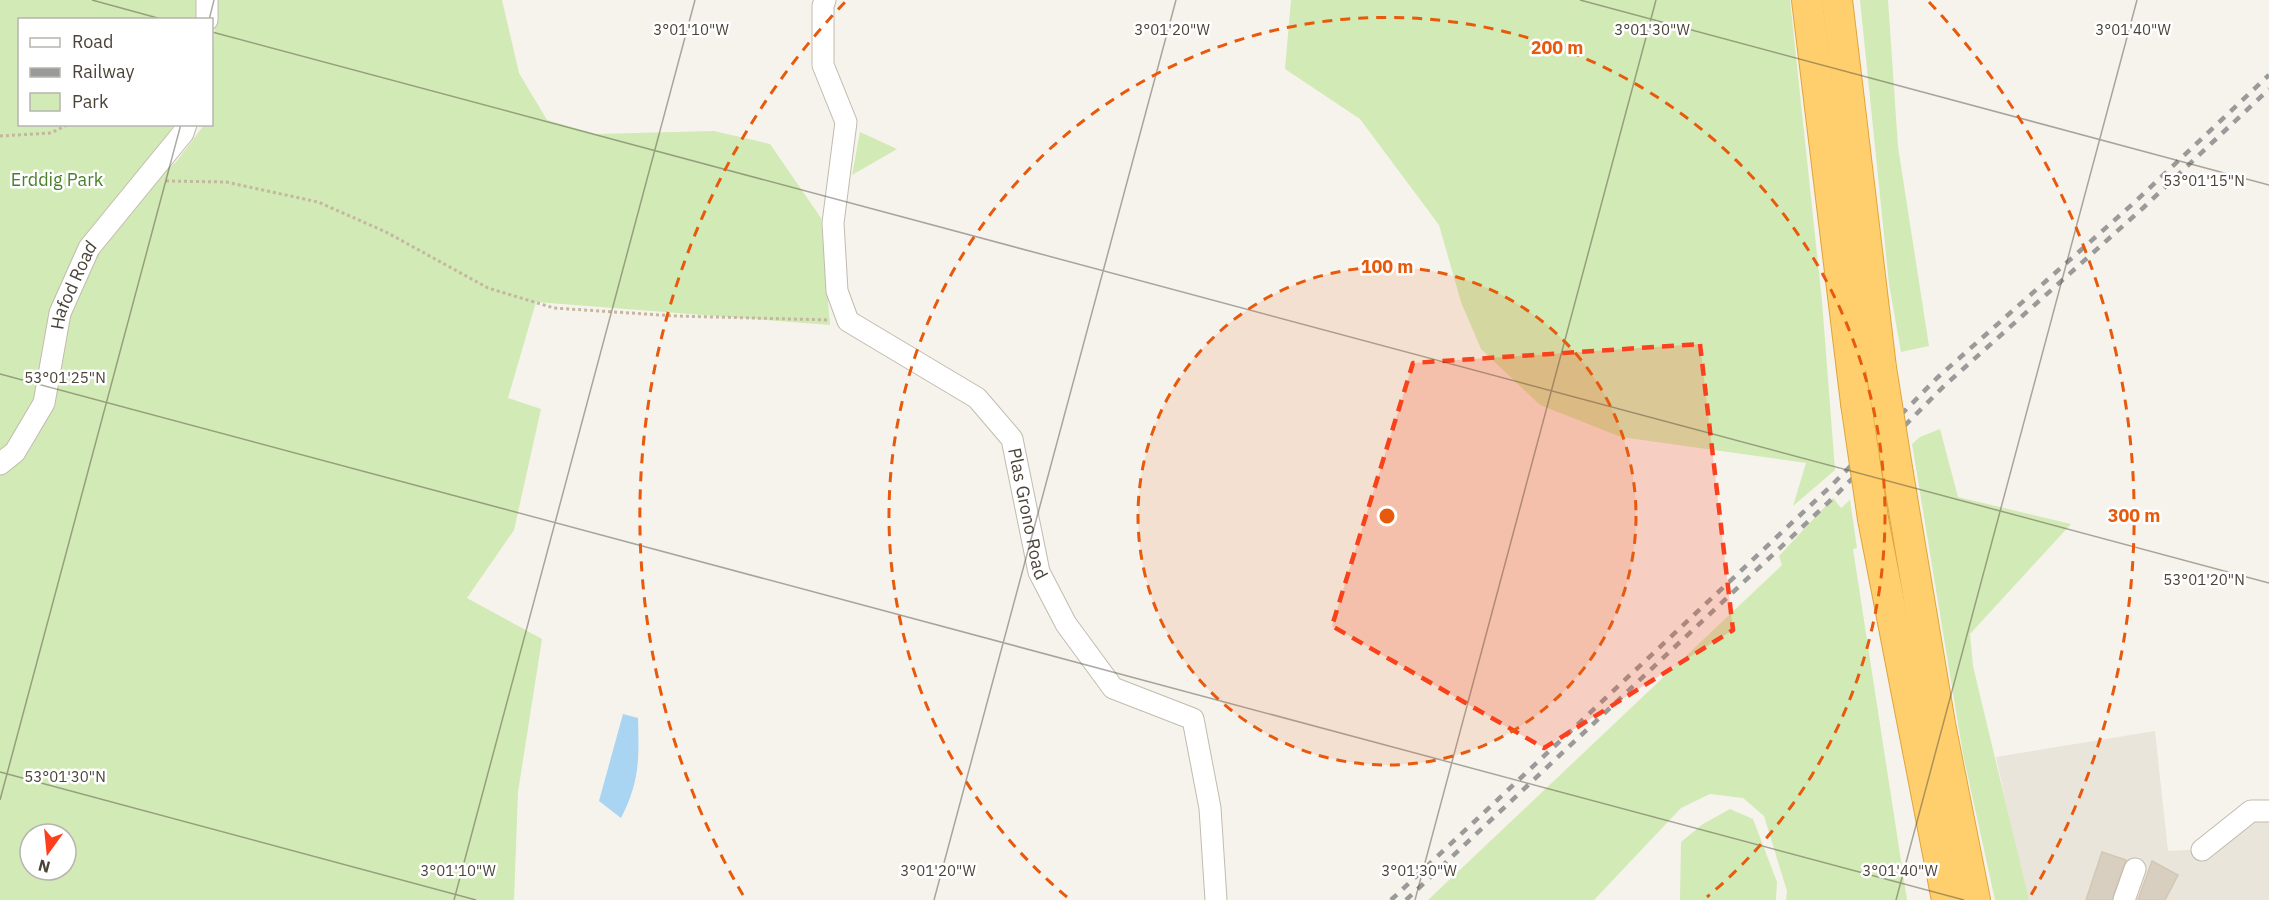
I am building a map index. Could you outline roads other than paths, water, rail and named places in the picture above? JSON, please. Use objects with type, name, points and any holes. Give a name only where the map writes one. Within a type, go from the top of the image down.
[{"type":"highway","points":[[1807,0],[1856,403],[1893,634],[1908,784],[1926,900]]},
{"type":"highway","points":[[1837,0],[1881,368],[1968,900]]},
{"type":"highway","points":[[1893,634],[1968,900]]},
{"type":"street","points":[[207,0],[207,18]]},
{"type":"street","name":"Plas Grono Road","points":[[825,0],[823,6],[823,65],[846,122],[833,223],[837,291],[848,321],[977,398],[1012,439],[1039,572],[1066,624],[1113,688],[1193,719],[1210,808],[1216,900]]},
{"type":"street","name":"Hafod Road","points":[[0,464],[15,452],[44,403],[60,314],[89,248],[183,134],[185,126]]},
{"type":"street","points":[[2202,849],[2251,811],[2269,811]]},
{"type":"street","points":[[2124,900],[2135,869]]},
{"type":"water","points":[[623,714],[638,718],[638,746],[635,781],[621,818],[599,801]]},
{"type":"railway","points":[[1391,900],[1831,486],[1937,378],[2136,201],[2269,75]]},
{"type":"railway","points":[[1406,900],[1833,498],[1944,386],[2143,208],[2269,89]]},
{"type":"park label","name":"Erddig Park","points":[[57,180]]}]
